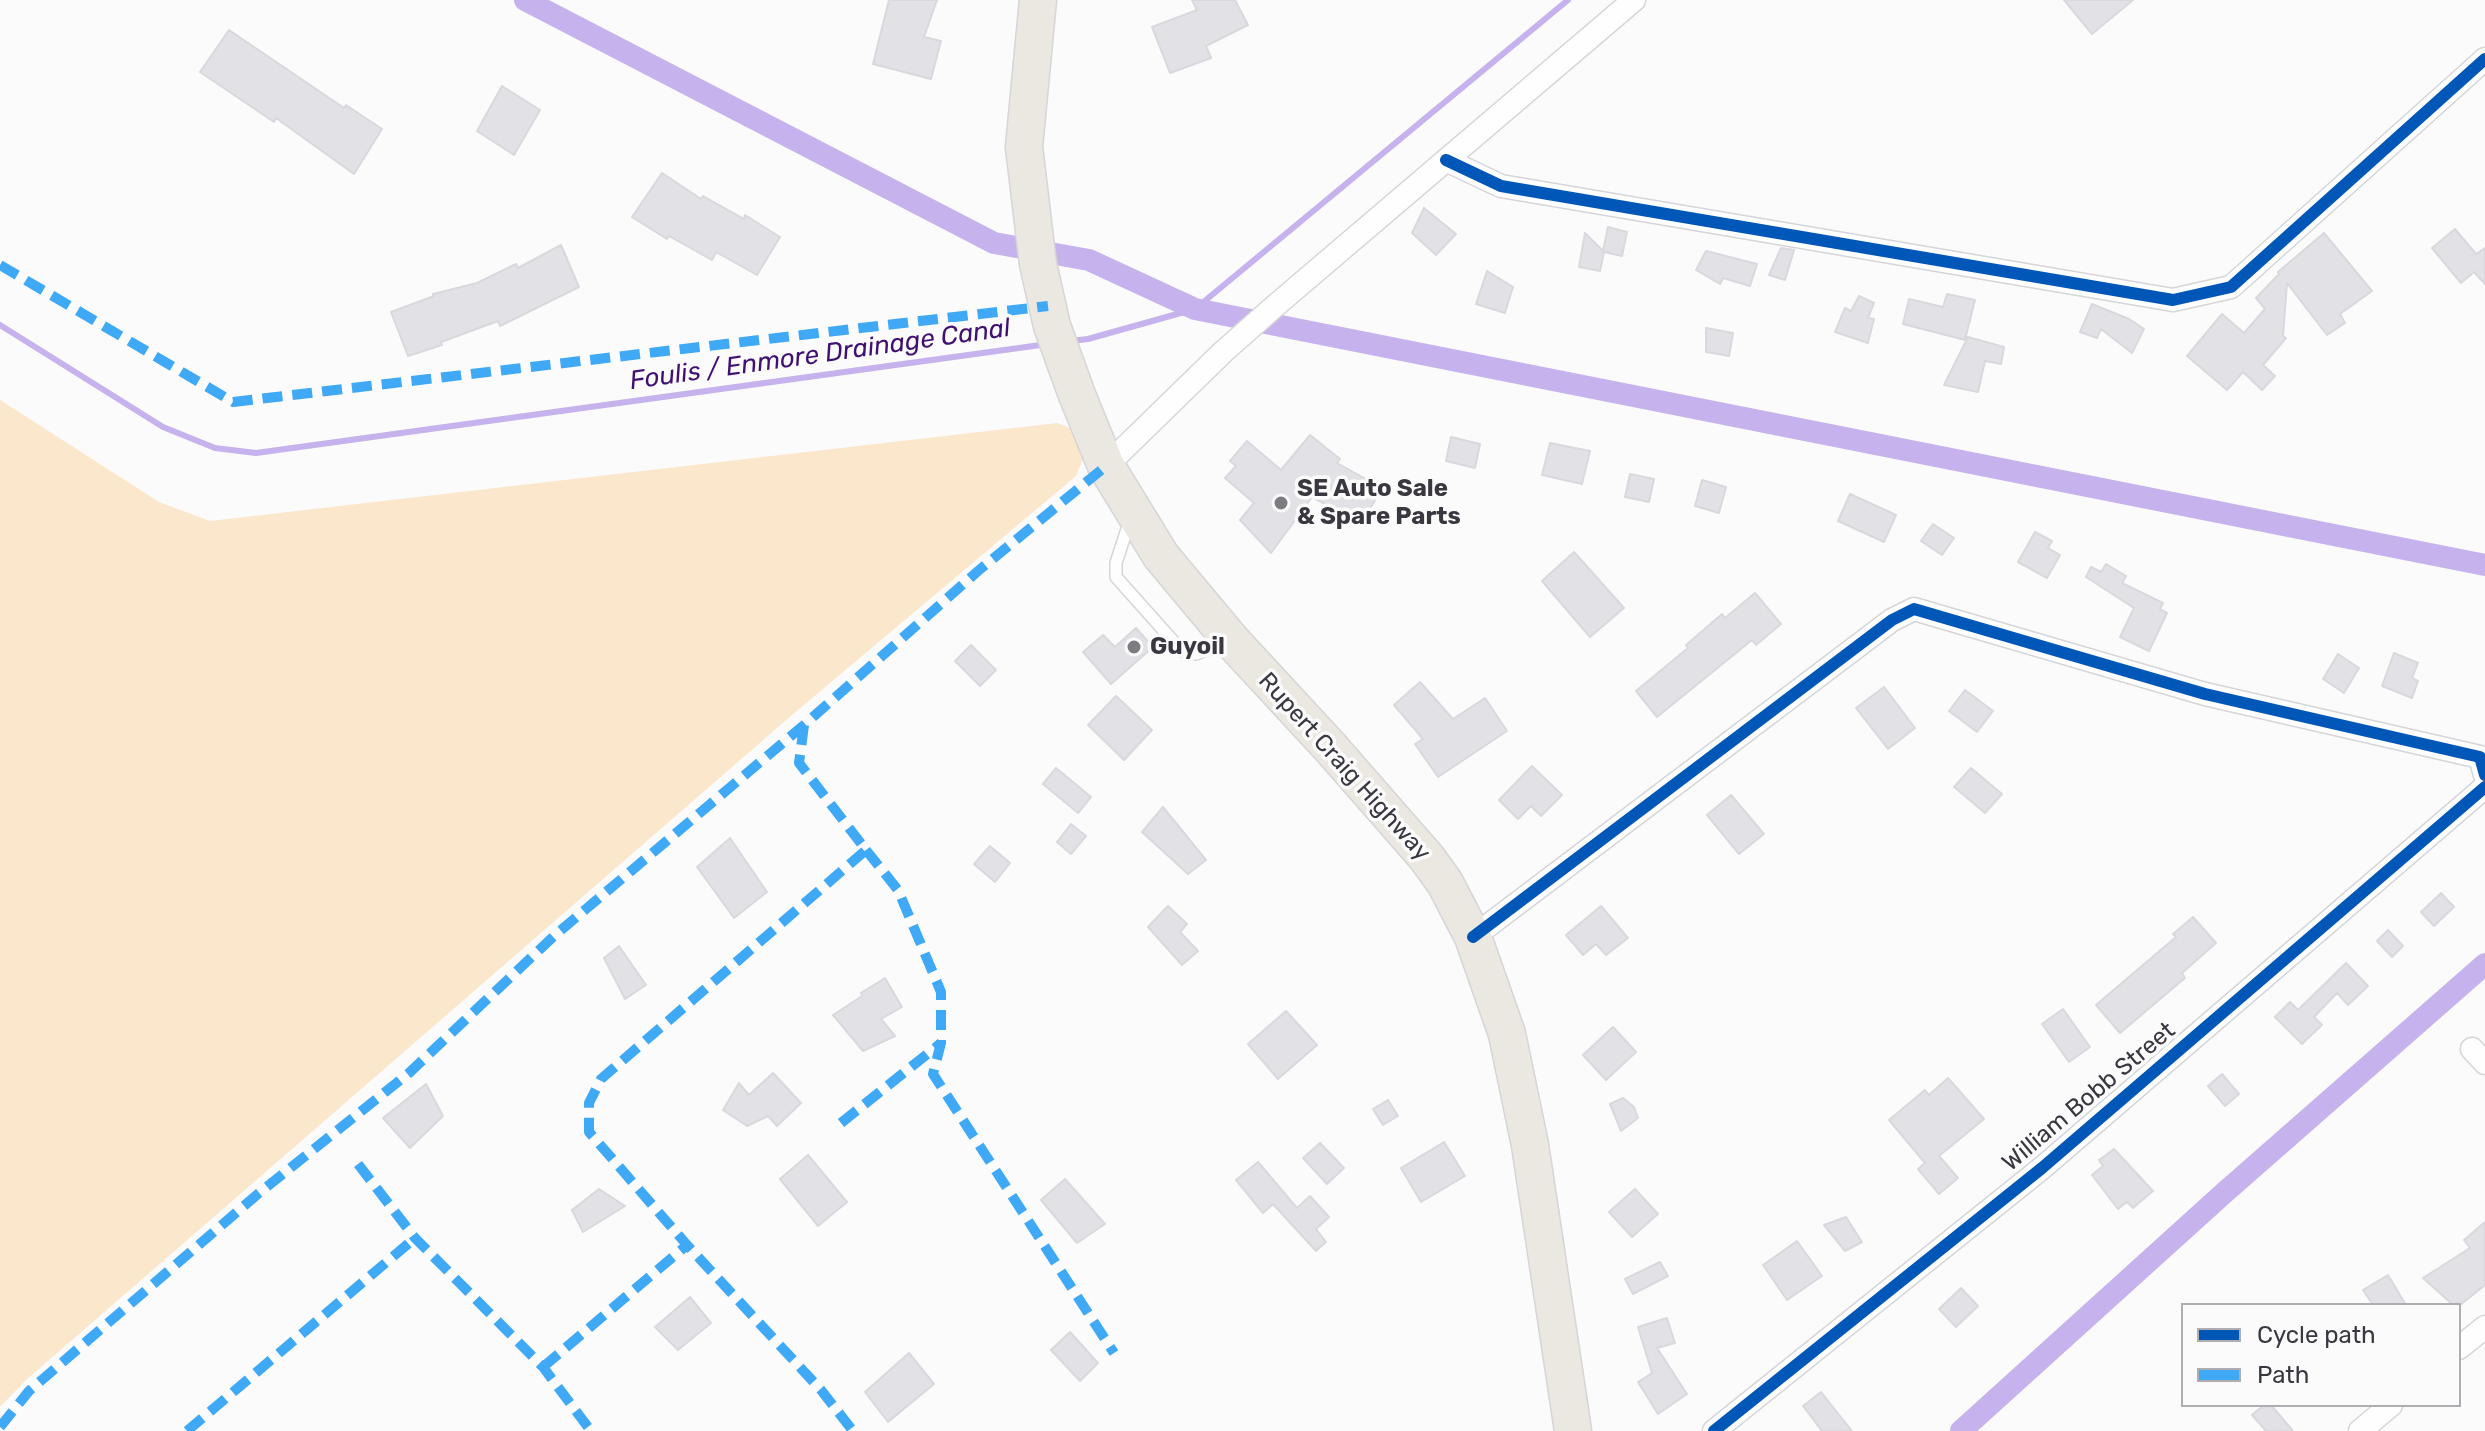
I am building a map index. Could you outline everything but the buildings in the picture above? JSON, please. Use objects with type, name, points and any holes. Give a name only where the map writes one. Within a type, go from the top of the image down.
[{"type":"main road","name":"Rupert Craig Highway","points":[[1038,0],[1024,147],[1038,264],[1052,326],[1077,395],[1106,466],[1161,556],[1232,641],[1427,858],[1445,883],[1473,937],[1507,1034],[1548,1258],[1573,1431]]},
{"type":"street","points":[[1106,466],[1275,306],[1634,0]]},
{"type":"street","points":[[1446,160],[1501,186],[2173,300],[2231,287],[2485,59]]},
{"type":"street","points":[[1473,937],[1892,620],[1914,609],[2205,694],[2480,757],[2485,775]]},
{"type":"street","name":"William Bobb Street","points":[[1714,1431],[2042,1168],[2485,787]]},
{"type":"street","points":[[2461,1346],[2485,1327]]},
{"type":"street","points":[[2360,1431],[2389,1407]]},
{"type":"lane","points":[[1133,510],[1116,563],[1116,577],[1182,651],[1196,654],[1232,641]]},
{"type":"shaded area","points":[[0,400],[159,502],[210,521],[1057,423],[1075,430],[1084,456],[1076,476],[792,715],[26,1380],[0,1407]]},
{"type":"waterway","points":[[525,0],[994,243],[1089,260],[1195,309],[2485,565]]},
{"type":"waterway","name":"Foulis / Enmore Drainage Canal","points":[[1071,341],[1195,309],[1568,0]]},
{"type":"waterway","name":"Foulis / Enmore Drainage Canal","points":[[0,325],[163,427],[215,448],[256,453],[1048,344]]},
{"type":"waterway","points":[[1961,1431],[2224,1193],[2485,964]]},
{"type":"marked path","points":[[0,265],[233,402],[1048,306]]},
{"type":"marked path","points":[[0,1427],[29,1391],[259,1193],[409,1073],[554,936],[804,725],[978,571],[1106,466]]},
{"type":"marked path","points":[[804,725],[799,763],[866,850],[601,1079],[589,1103],[589,1132],[687,1245],[821,1390],[853,1431]]},
{"type":"marked path","points":[[866,850],[898,890],[941,992],[941,1043],[933,1074],[1114,1353]]},
{"type":"marked path","points":[[841,1123],[941,1043]]},
{"type":"marked path","points":[[358,1164],[415,1238],[543,1367],[591,1431]]},
{"type":"marked path","points":[[187,1431],[415,1238]]},
{"type":"marked path","points":[[543,1367],[687,1245]]},
{"type":"cycle path","points":[[1446,160],[1501,186],[2173,300],[2231,287],[2485,59]]},
{"type":"cycle path","points":[[1473,937],[1892,620],[1914,609],[2205,694],[2480,757],[2485,775]]},
{"type":"cycle path","points":[[1714,1431],[2042,1168],[2485,787]]},
{"type":"place","name":"SE Auto Sale & Spare Parts","points":[[1281,503]]},
{"type":"place","name":"Guyoil","points":[[1134,647]]}]
